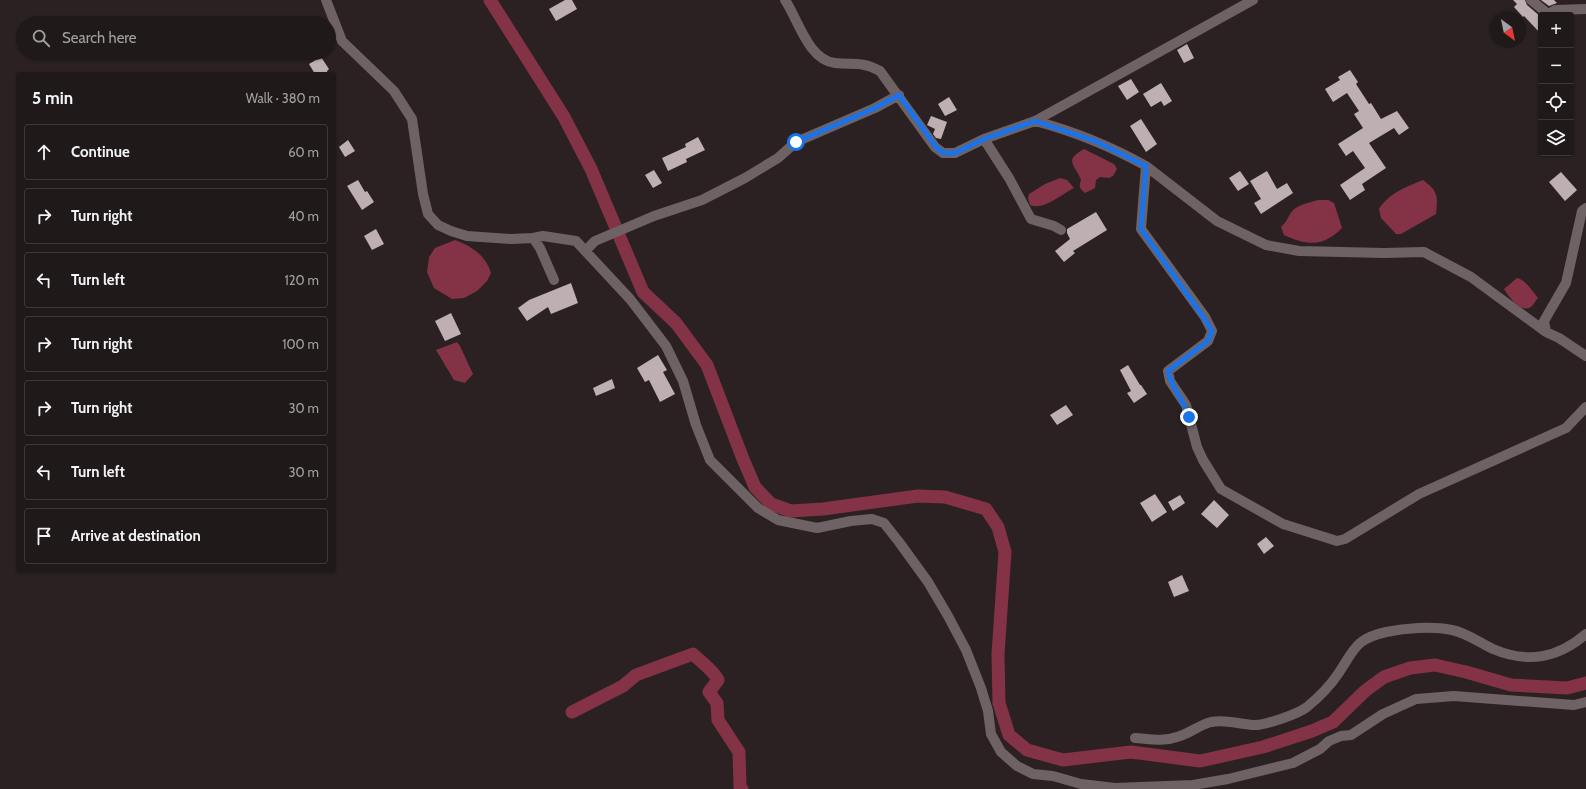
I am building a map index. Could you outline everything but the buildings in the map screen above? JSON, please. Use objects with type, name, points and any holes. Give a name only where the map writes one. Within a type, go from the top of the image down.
[{"type":"street","points":[[326,0],[332,16]]},
{"type":"street","points":[[785,0],[811,48],[826,61],[834,63],[861,63],[870,65],[880,71],[936,147],[943,153],[955,153],[984,139],[1035,121],[1253,0]]},
{"type":"street","points":[[1531,0],[1548,14],[1555,10],[1586,9]]},
{"type":"street","points":[[336,26],[342,41],[394,91],[412,119],[423,194],[428,214],[438,225],[451,232],[467,236],[511,239],[544,236],[576,241],[630,299],[666,346],[683,380],[696,424],[710,460],[758,508],[778,520],[817,528],[851,520],[872,519],[884,523],[928,582],[948,616],[966,650],[981,688],[988,711],[990,734],[1001,752],[1017,766],[1033,774],[1053,776],[1081,784],[1114,788],[1194,785],[1228,779],[1293,763],[1320,749],[1329,741],[1341,736],[1351,735],[1383,714],[1416,699],[1454,696],[1574,705],[1586,702]]},
{"type":"street","points":[[586,252],[595,241],[654,216],[702,200],[745,178],[778,158],[796,142],[875,108],[899,95]]},
{"type":"street","points":[[1035,121],[1095,141],[1146,166],[1217,221],[1266,244],[1300,251],[1384,253],[1424,252],[1471,277],[1546,332],[1586,356]]},
{"type":"street","points":[[984,139],[1009,178],[1031,219],[1054,226],[1061,230]]},
{"type":"street","points":[[1146,166],[1141,229],[1212,331],[1208,341],[1168,371],[1170,380],[1186,405],[1203,460],[1221,489],[1283,524],[1337,541],[1345,539],[1419,494],[1566,428],[1586,407]]},
{"type":"street","points":[[1546,332],[1544,321],[1566,283],[1582,211],[1586,208]]},
{"type":"street","points":[[533,238],[540,248],[554,280]]},
{"type":"street","points":[[1136,738],[1161,741],[1178,737],[1209,723],[1222,721],[1255,725],[1293,714],[1306,708],[1325,691],[1338,675],[1354,648],[1363,640],[1385,632],[1408,628],[1453,630],[1494,649],[1511,654],[1540,658],[1564,650],[1586,634]]},
{"type":"shaded area","points":[[1084,149],[1114,164],[1117,169],[1113,176],[1109,178],[1100,177],[1096,180],[1095,188],[1085,193],[1080,187],[1081,180],[1072,163],[1074,157]]},
{"type":"shaded area","points":[[1060,178],[1067,180],[1074,188],[1041,206],[1030,205],[1028,198],[1029,194],[1045,184]]},
{"type":"shaded area","points":[[1423,180],[1432,187],[1436,194],[1436,214],[1401,234],[1396,234],[1381,218],[1379,209],[1383,203],[1393,195],[1404,188]]},
{"type":"shaded area","points":[[1318,200],[1328,200],[1334,203],[1342,228],[1328,239],[1315,243],[1308,243],[1284,235],[1281,227],[1292,211],[1302,205]]},
{"type":"shaded area","points":[[455,240],[467,245],[482,256],[491,273],[487,281],[477,291],[464,298],[452,299],[434,288],[427,272],[429,257],[435,248]]},
{"type":"shaded area","points":[[1517,278],[1526,283],[1538,298],[1532,306],[1528,308],[1520,307],[1516,304],[1504,289]]},
{"type":"shaded area","points":[[457,342],[473,374],[465,383],[454,380],[436,350]]},
{"type":"waterway","points":[[490,0],[564,117],[591,169],[643,292],[676,323],[707,365],[755,487],[771,504],[791,511],[823,509],[918,496],[945,497],[986,509],[998,527],[1005,552],[998,654],[999,703],[1009,735],[1027,750],[1063,760],[1131,752],[1200,761],[1263,747],[1312,731],[1333,722],[1365,691],[1384,677],[1410,668],[1435,665],[1511,685],[1567,688],[1586,683]]},
{"type":"waterway","points":[[572,712],[623,686],[636,675],[693,654],[718,680],[709,692],[717,703],[718,720],[739,752],[740,787],[742,789]]},
{"type":"route","points":[[796,142],[875,108],[899,95],[916,121],[936,147],[943,153],[955,153],[984,139],[1035,121],[1052,125],[1095,141],[1146,166],[1141,229],[1212,331],[1208,341],[1176,363],[1168,371],[1170,380],[1186,405],[1189,417]]}]
